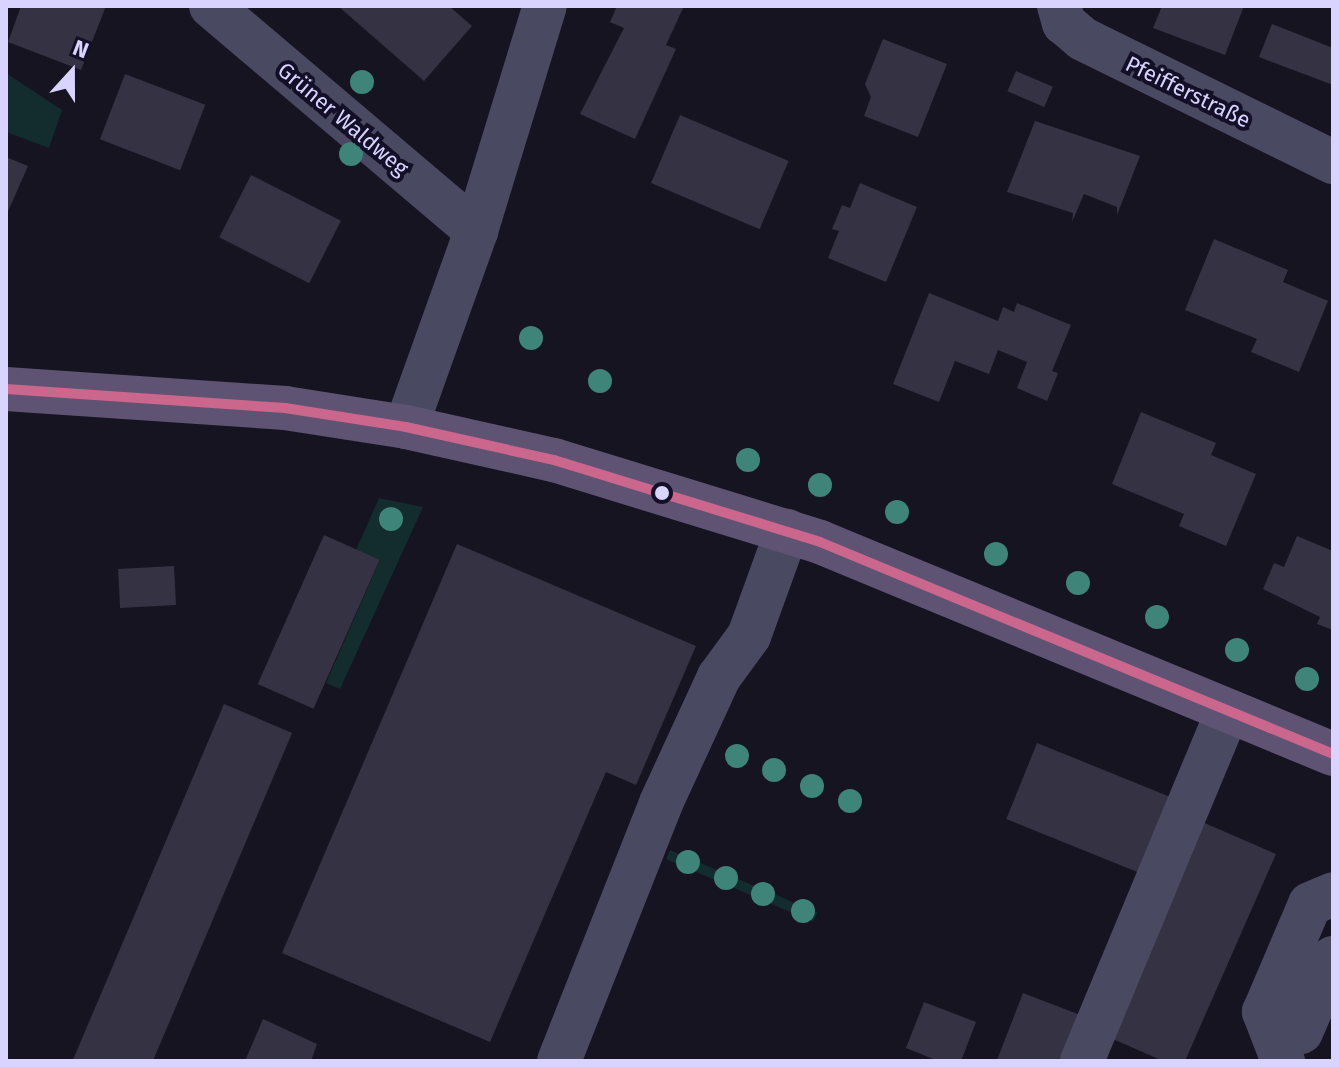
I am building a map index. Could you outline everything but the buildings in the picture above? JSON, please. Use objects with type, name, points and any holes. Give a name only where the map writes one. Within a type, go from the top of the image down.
[{"type":"main road","points":[[6,389],[285,408],[406,427],[554,460],[787,531],[1333,754]]},
{"type":"street","name":"Grüner Waldweg","points":[[211,6],[476,231]]},
{"type":"street","points":[[406,427],[476,231],[545,6]]},
{"type":"street","name":"Pfeifferstraße","points":[[1059,6],[1064,23],[1083,39],[1333,162]]},
{"type":"street","points":[[559,1061],[661,803],[719,677],[749,636],[787,531]]},
{"type":"street","points":[[1082,1061],[1228,711]]},
{"type":"street","points":[[1333,894],[1310,904],[1264,1012],[1292,1047],[1333,958]]},
{"type":"green space","points":[[6,73],[62,110],[49,148],[6,132]]},
{"type":"green space","points":[[379,498],[423,507],[340,689],[326,683],[380,560],[356,550]]},
{"type":"green space","points":[[670,850],[817,913],[813,922],[666,859]]},
{"type":"transit line","points":[[6,389],[285,408],[406,427],[554,460],[820,542],[1333,754]]}]
